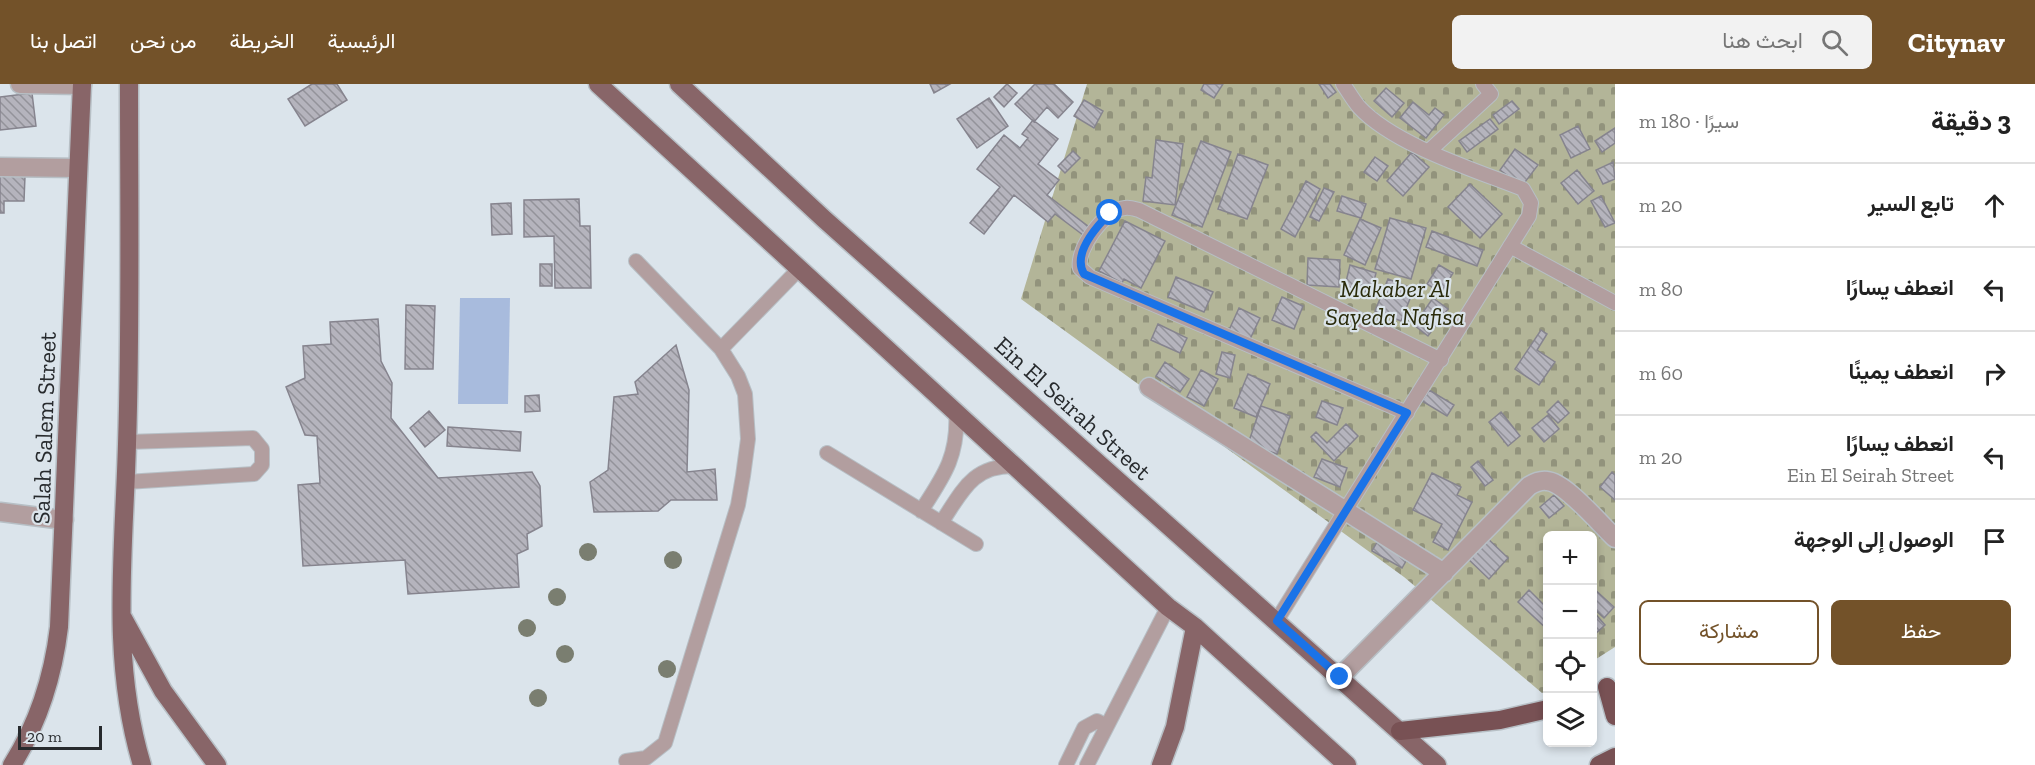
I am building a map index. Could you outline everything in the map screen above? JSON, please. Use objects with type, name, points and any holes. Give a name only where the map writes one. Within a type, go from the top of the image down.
[{"type":"highway","points":[[1605,687],[1615,716]]},
{"type":"highway","points":[[1400,731],[1500,720],[1543,710]]},
{"type":"highway","points":[[1599,765],[1615,756]]},
{"type":"main road","points":[[129,84],[127,442],[120,611],[127,702],[142,765]]},
{"type":"main road","points":[[598,84],[1168,607],[1195,627],[1347,765]]},
{"type":"main road","name":"Ein El Seirah Street","points":[[679,84],[824,219],[1437,765]]},
{"type":"main road","name":"Salah Salem Street","points":[[12,765],[36,721],[55,659],[64,519],[82,85]]},
{"type":"main road","points":[[120,611],[163,691],[217,765]]},
{"type":"main road","points":[[1161,765],[1175,727],[1195,627]]},
{"type":"street","points":[[20,84],[82,85]]},
{"type":"street","points":[[0,167],[78,168]]},
{"type":"street","points":[[1149,387],[1444,573]]},
{"type":"street","points":[[1340,677],[1529,486],[1545,480],[1562,487],[1615,538]]},
{"type":"street","points":[[0,512],[64,519]]},
{"type":"lane","points":[[1277,621],[1529,216],[1532,202],[1523,189],[1429,151],[1384,127],[1360,107],[1343,84]]},
{"type":"lane","points":[[1429,151],[1492,87]]},
{"type":"lane","points":[[1407,413],[1090,277],[1080,268],[1080,257],[1096,227],[1110,213],[1124,207],[1139,210],[1441,360]]},
{"type":"lane","points":[[1510,246],[1615,303]]},
{"type":"lane","points":[[626,761],[646,758],[657,752],[665,743],[738,505],[748,439],[745,394],[738,376],[721,349],[636,261]]},
{"type":"lane","points":[[721,349],[800,268]]},
{"type":"lane","points":[[921,511],[948,470],[953,456],[957,427],[956,411]]},
{"type":"lane","points":[[126,482],[254,474],[262,465],[262,449],[253,438],[127,442]]},
{"type":"lane","points":[[827,453],[976,544]]},
{"type":"lane","points":[[941,523],[967,484],[976,475],[1001,466],[1015,466]]},
{"type":"lane","points":[[1087,765],[1168,607]]},
{"type":"lane","points":[[1066,765],[1087,724],[1097,722],[1107,726]]},
{"type":"green space","name":"Makaber Al Sayeda Nafisa","points":[[1087,84],[1615,84],[1615,647],[1597,658],[1597,531],[1543,531],[1542,693],[1404,577],[1021,299]]},
{"type":"water","points":[[460,298],[510,298],[508,404],[458,404]]},
{"type":"building","points":[[312,84],[337,84],[347,100],[305,126],[288,99]]},
{"type":"building","points":[[930,84],[950,84],[934,93]]},
{"type":"building","points":[[1007,84],[1017,93],[1004,107],[994,97]]},
{"type":"building","points":[[1035,84],[1054,84],[1073,102],[1058,118],[1047,107],[1034,122],[1015,104]]},
{"type":"building","points":[[1204,84],[1223,84],[1214,98],[1201,90]]},
{"type":"building","points":[[1319,84],[1330,84],[1336,92],[1328,98]]},
{"type":"building","points":[[1386,88],[1404,103],[1392,117],[1374,101]]},
{"type":"building","points":[[32,93],[36,126],[0,130],[0,97]]},
{"type":"building","points":[[989,98],[1008,126],[977,148],[957,119]]},
{"type":"building","points":[[1084,100],[1103,111],[1094,128],[1074,116]]},
{"type":"building","points":[[1512,101],[1519,109],[1499,124],[1493,115]]},
{"type":"building","points":[[1413,102],[1429,115],[1435,108],[1444,115],[1426,138],[1400,118]]},
{"type":"building","points":[[1490,119],[1498,129],[1467,152],[1459,141]]},
{"type":"building","points":[[1033,120],[1058,139],[1038,164],[1059,180],[1047,195],[1089,227],[1083,235],[1055,214],[1048,222],[1014,195],[984,234],[970,223],[1000,187],[977,169],[1004,135],[1020,148],[1028,138],[1022,134]]},
{"type":"building","points":[[1578,126],[1590,149],[1571,158],[1560,135]]},
{"type":"building","points":[[1615,128],[1615,143],[1602,152],[1595,141]]},
{"type":"building","points":[[1156,140],[1183,144],[1175,205],[1143,201],[1146,177],[1152,178]]},
{"type":"building","points":[[1201,141],[1231,152],[1202,227],[1172,215]]},
{"type":"building","points":[[1515,149],[1538,165],[1522,186],[1500,170]]},
{"type":"building","points":[[1073,151],[1080,158],[1065,173],[1058,166]]},
{"type":"building","points":[[1412,152],[1429,167],[1403,196],[1387,181]]},
{"type":"building","points":[[1238,154],[1268,165],[1247,219],[1218,209]]},
{"type":"building","points":[[1375,157],[1388,166],[1377,181],[1364,172]]},
{"type":"building","points":[[1613,162],[1615,179],[1603,184],[1596,170]]},
{"type":"building","points":[[1577,170],[1594,191],[1578,204],[1561,183]]},
{"type":"building","points":[[0,176],[25,176],[24,201],[4,201],[4,213],[0,213]]},
{"type":"building","points":[[1306,181],[1320,189],[1295,237],[1281,229]]},
{"type":"building","points":[[1470,184],[1502,214],[1480,238],[1448,207]]},
{"type":"building","points":[[1324,188],[1334,192],[1319,221],[1310,217]]},
{"type":"building","points":[[1342,196],[1366,204],[1361,218],[1337,211]]},
{"type":"building","points":[[1601,196],[1615,223],[1605,227],[1591,201]]},
{"type":"building","points":[[579,199],[580,226],[590,226],[591,288],[555,288],[554,236],[524,237],[524,200]]},
{"type":"building","points":[[511,203],[512,234],[492,235],[491,204]]},
{"type":"building","points":[[1390,218],[1426,228],[1411,279],[1375,269]]},
{"type":"building","points":[[1360,219],[1381,228],[1365,265],[1344,255]]},
{"type":"building","points":[[1125,221],[1165,241],[1141,288],[1124,279],[1122,283],[1099,271]]},
{"type":"building","points":[[1432,231],[1483,250],[1477,266],[1426,247]]},
{"type":"building","points":[[1308,258],[1340,260],[1339,287],[1307,285]]},
{"type":"building","points":[[540,264],[552,264],[552,286],[540,286]]},
{"type":"building","points":[[1350,265],[1376,273],[1371,293],[1345,286]]},
{"type":"building","points":[[1439,265],[1453,273],[1441,293],[1427,284]]},
{"type":"building","points":[[1176,277],[1213,292],[1204,312],[1168,297]]},
{"type":"building","points":[[1388,279],[1414,289],[1401,321],[1375,311]]},
{"type":"building","points":[[1282,297],[1303,306],[1294,329],[1272,320]]},
{"type":"building","points":[[1433,298],[1448,309],[1428,336],[1414,325]]},
{"type":"building","points":[[406,305],[435,306],[433,369],[405,369]]},
{"type":"building","points":[[1239,308],[1260,318],[1250,339],[1229,330]]},
{"type":"building","points":[[378,319],[381,361],[392,383],[391,418],[438,478],[532,472],[540,486],[542,526],[527,534],[528,549],[517,554],[519,587],[408,594],[405,560],[303,566],[298,485],[320,483],[317,436],[305,435],[286,387],[305,378],[303,346],[331,344],[330,322]]},
{"type":"building","points":[[1158,324],[1187,338],[1180,353],[1151,340]]},
{"type":"building","points":[[1541,330],[1547,334],[1537,350],[1555,362],[1539,385],[1515,369]]},
{"type":"building","points":[[676,345],[689,390],[687,472],[715,469],[717,500],[671,500],[658,511],[594,512],[590,482],[608,470],[614,397],[638,394],[635,382]]},
{"type":"building","points":[[1222,352],[1235,355],[1230,378],[1216,374]]},
{"type":"building","points":[[1165,362],[1189,379],[1180,392],[1156,376]]},
{"type":"building","points":[[1201,370],[1218,379],[1204,406],[1187,397]]},
{"type":"building","points":[[1248,374],[1270,384],[1256,417],[1234,408]]},
{"type":"building","points":[[1429,390],[1454,405],[1447,416],[1422,401]]},
{"type":"building","points":[[539,395],[540,411],[525,412],[525,396]]},
{"type":"building","points":[[1322,401],[1343,408],[1337,425],[1316,417]]},
{"type":"building","points":[[1558,401],[1569,413],[1558,423],[1547,412]]},
{"type":"building","points":[[1261,406],[1290,416],[1277,454],[1248,444]]},
{"type":"building","points":[[429,411],[445,430],[425,447],[410,428]]},
{"type":"building","points":[[1501,412],[1520,436],[1508,446],[1489,422]]},
{"type":"building","points":[[1548,415],[1559,429],[1544,442],[1532,428]]},
{"type":"building","points":[[1346,424],[1358,436],[1334,461],[1311,437],[1316,432],[1327,443]]},
{"type":"building","points":[[448,427],[521,432],[520,451],[447,446]]},
{"type":"building","points":[[1322,459],[1347,468],[1340,487],[1314,477]]},
{"type":"building","points":[[1478,461],[1493,480],[1485,486],[1471,467]]},
{"type":"building","points":[[1612,472],[1615,475],[1615,500],[1600,487]]},
{"type":"building","points":[[1432,473],[1461,487],[1457,495],[1472,502],[1448,550],[1433,542],[1442,524],[1413,510]]},
{"type":"building","points":[[1554,495],[1564,506],[1549,518],[1540,507]]},
{"type":"building","points":[[1484,535],[1508,558],[1489,579],[1465,556]]},
{"type":"building","points":[[1380,537],[1410,554],[1402,568],[1372,551]]},
{"type":"building","points":[[1529,590],[1543,604],[1543,625],[1518,602]]},
{"type":"building","points":[[1597,592],[1614,607],[1604,618],[1597,612]]},
{"type":"building","points":[[1597,616],[1605,625],[1597,632]]},
{"type":"route","points":[[1110,213],[1096,227],[1080,257],[1080,268],[1084,274],[1407,413],[1277,621],[1340,677]]}]
